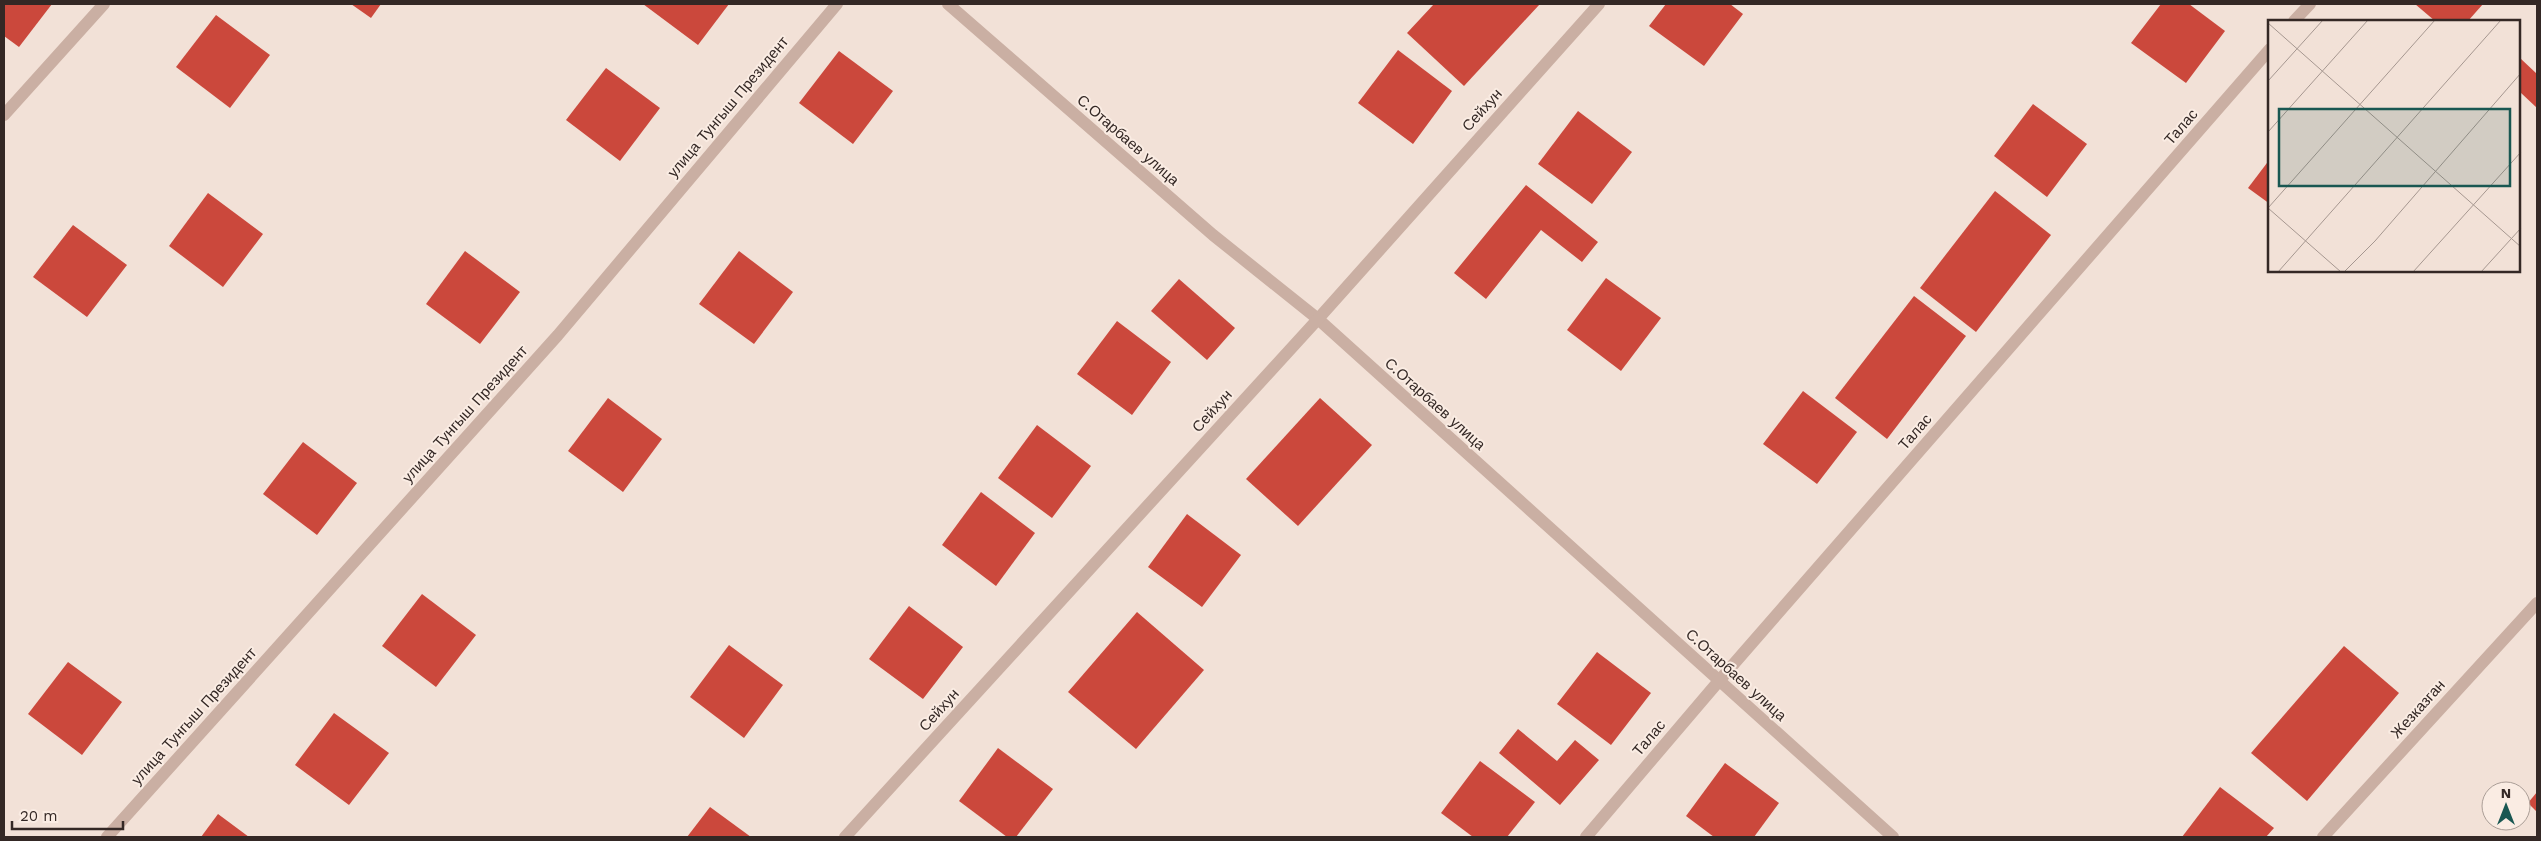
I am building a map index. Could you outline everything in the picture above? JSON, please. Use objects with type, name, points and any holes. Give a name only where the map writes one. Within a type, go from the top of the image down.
[{"type":"street","points":[[4,115],[104,4]]},
{"type":"street","name":"улица Тунгыш Президент","points":[[107,837],[558,335],[837,4]]},
{"type":"street","name":"С.Отарбаев улица","points":[[948,4],[1212,235],[1318,319],[1718,682],[1893,837]]},
{"type":"street","name":"Сейхун","points":[[845,837],[1318,319],[1599,4]]},
{"type":"street","points":[[2295,20],[2310,4]]},
{"type":"street","name":"Талас","points":[[1586,837],[1718,682],[2268,52]]},
{"type":"street","name":"Жезказган","points":[[2323,837],[2537,603]]},
{"type":"building","points":[[4,4],[52,4],[19,47],[4,36]]},
{"type":"building","points":[[351,4],[381,4],[371,18]]},
{"type":"building","points":[[643,4],[729,4],[698,45]]},
{"type":"building","points":[[1434,4],[1540,4],[1464,86],[1407,33]]},
{"type":"building","points":[[1666,4],[1730,4],[1743,14],[1704,66],[1649,26]]},
{"type":"building","points":[[2161,4],[2189,4],[2225,31],[2186,83],[2131,43]]},
{"type":"building","points":[[2415,4],[2483,4],[2469,20],[2434,20]]},
{"type":"building","points":[[216,15],[270,55],[230,108],[176,67]]},
{"type":"building","points":[[1398,50],[1452,91],[1413,144],[1358,103]]},
{"type":"building","points":[[839,51],[893,91],[853,144],[799,103]]},
{"type":"building","points":[[2521,59],[2537,74],[2537,108],[2521,93]]},
{"type":"building","points":[[606,68],[660,108],[620,161],[566,120]]},
{"type":"building","points":[[2033,104],[2087,144],[2047,197],[1994,156]]},
{"type":"building","points":[[1578,111],[1632,152],[1592,204],[1538,164]]},
{"type":"building","points":[[2268,162],[2268,203],[2248,188]]},
{"type":"building","points":[[1526,185],[1598,242],[1582,262],[1541,230],[1486,299],[1454,273]]},
{"type":"building","points":[[1995,191],[2051,235],[1976,332],[1920,288]]},
{"type":"building","points":[[208,193],[263,234],[223,287],[169,246]]},
{"type":"building","points":[[73,225],[127,265],[87,317],[33,277]]},
{"type":"building","points":[[465,251],[520,292],[480,344],[426,304]]},
{"type":"building","points":[[739,251],[793,292],[754,344],[699,304]]},
{"type":"building","points":[[1606,278],[1661,318],[1621,371],[1567,330]]},
{"type":"building","points":[[1179,279],[1235,328],[1207,360],[1151,311]]},
{"type":"building","points":[[1914,296],[1966,336],[1887,439],[1835,398]]},
{"type":"building","points":[[1117,321],[1171,362],[1132,415],[1077,374]]},
{"type":"building","points":[[1803,391],[1857,432],[1817,484],[1763,444]]},
{"type":"building","points":[[608,398],[662,439],[623,492],[568,451]]},
{"type":"building","points":[[1320,398],[1372,445],[1298,526],[1246,479]]},
{"type":"building","points":[[1037,425],[1091,466],[1052,518],[998,478]]},
{"type":"building","points":[[303,442],[357,483],[317,535],[263,494]]},
{"type":"building","points":[[981,492],[1035,533],[996,586],[942,545]]},
{"type":"building","points":[[1187,514],[1241,555],[1202,607],[1148,567]]},
{"type":"building","points":[[422,594],[476,635],[436,687],[382,646]]},
{"type":"building","points":[[909,606],[963,647],[923,699],[869,659]]},
{"type":"building","points":[[1137,612],[1204,670],[1136,749],[1068,692]]},
{"type":"building","points":[[729,645],[783,685],[744,738],[690,697]]},
{"type":"building","points":[[2344,646],[2399,693],[2307,801],[2251,753]]},
{"type":"building","points":[[1597,652],[1651,693],[1611,745],[1557,704]]},
{"type":"building","points":[[68,662],[122,702],[82,755],[28,714]]},
{"type":"building","points":[[334,713],[389,753],[349,805],[295,765]]},
{"type":"building","points":[[1518,729],[1557,761],[1575,740],[1599,760],[1560,805],[1499,753]]},
{"type":"building","points":[[998,748],[1053,789],[1016,837],[1007,837],[959,801]]},
{"type":"building","points":[[1480,761],[1535,802],[1507,837],[1473,837],[1441,813]]},
{"type":"building","points":[[1725,763],[1779,803],[1754,837],[1714,837],[1686,816]]},
{"type":"building","points":[[2220,787],[2274,828],[2266,837],[2182,837]]},
{"type":"building","points":[[2537,792],[2537,812],[2531,806],[2531,799]]},
{"type":"building","points":[[710,807],[751,837],[687,837]]},
{"type":"building","points":[[218,814],[249,837],[201,837]]}]
